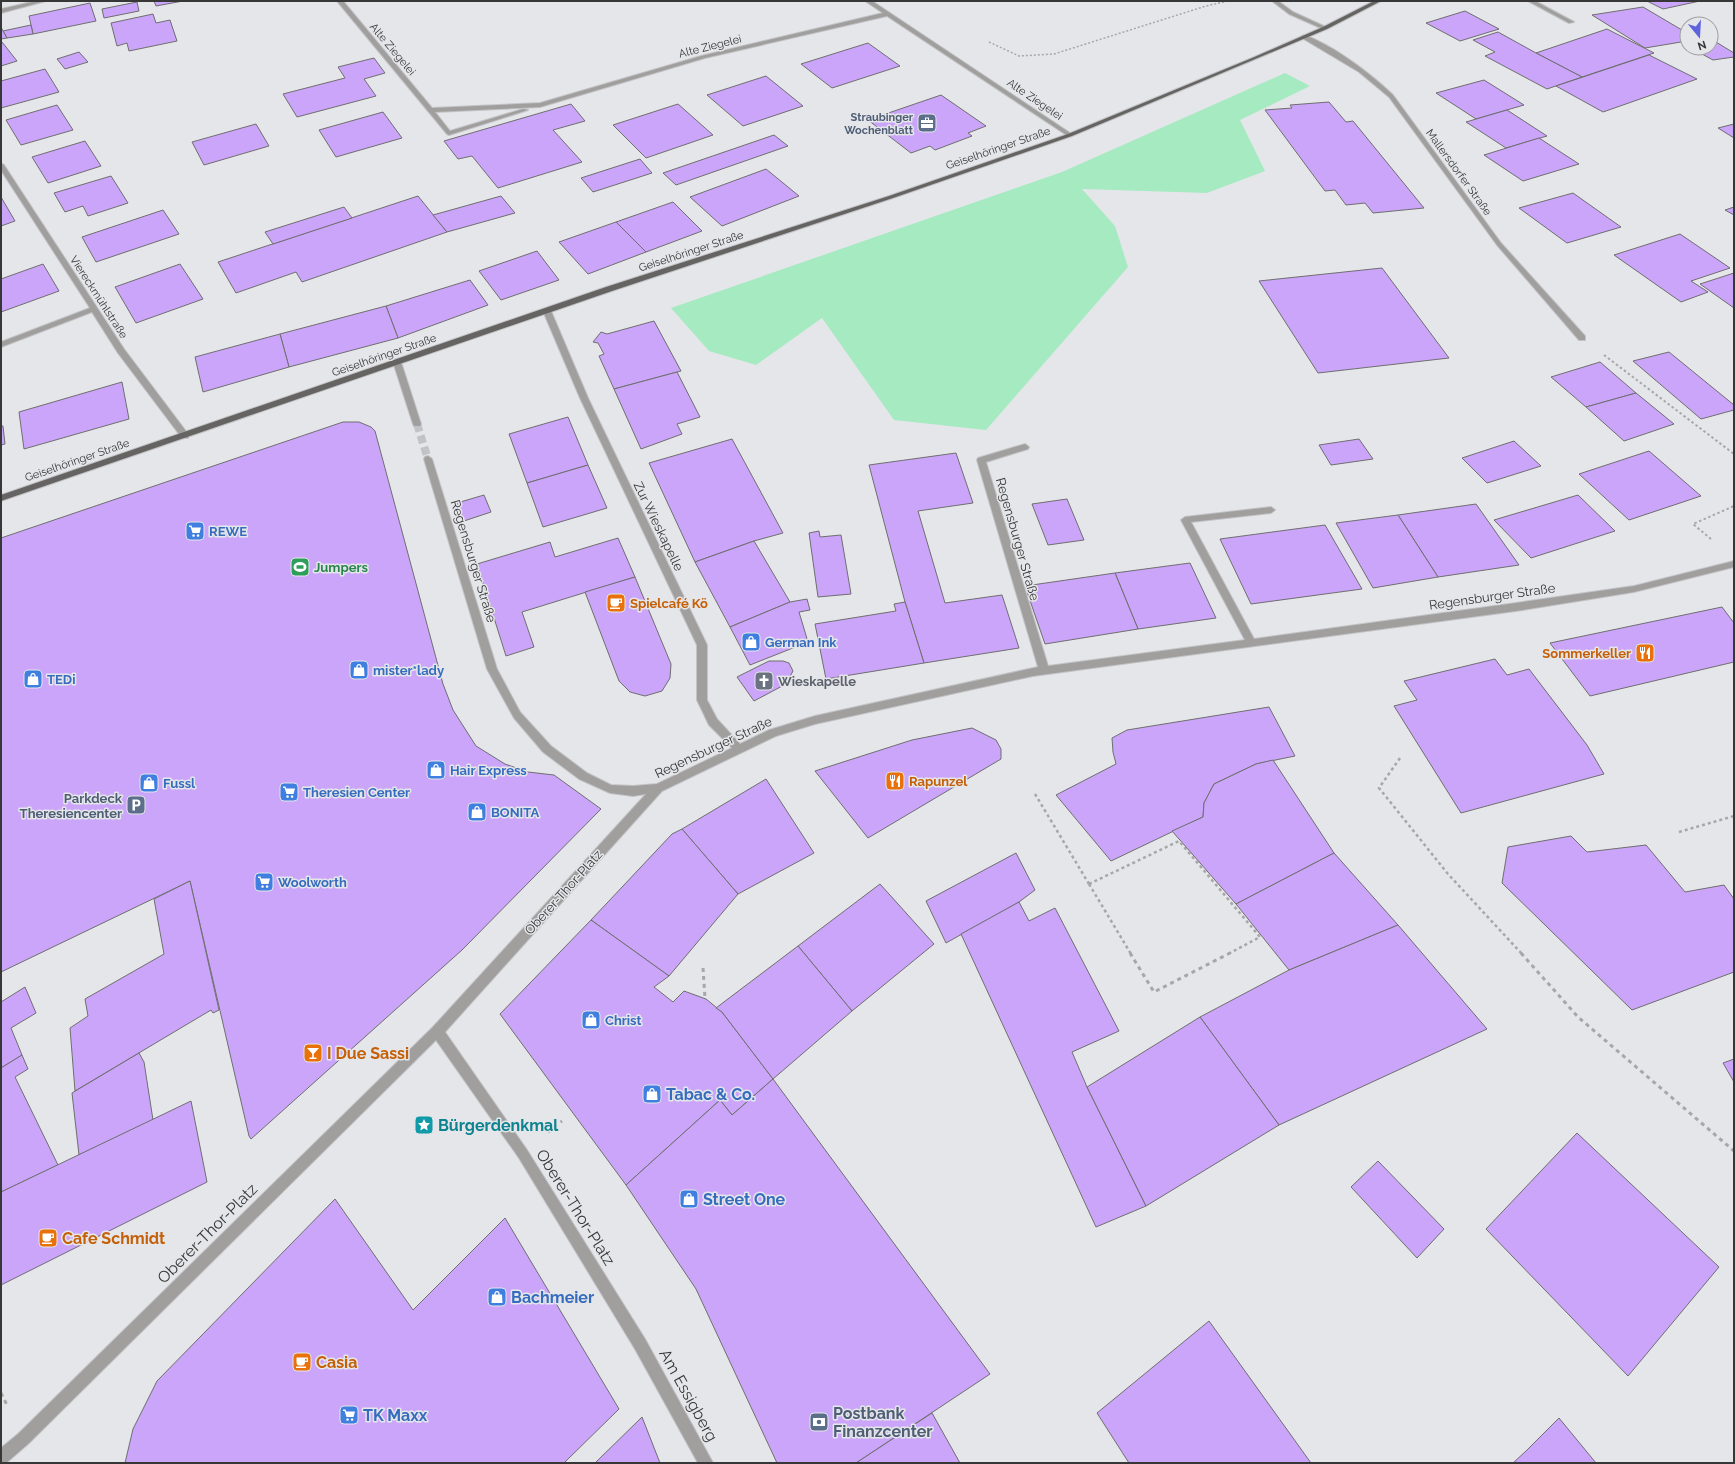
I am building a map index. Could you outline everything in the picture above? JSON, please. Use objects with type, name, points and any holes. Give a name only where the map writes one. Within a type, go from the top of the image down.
[{"type":"main road","name":"Geiselhöringer Straße","points":[[1,498],[547,311],[891,197],[1070,135],[1325,28],[1378,1]]},
{"type":"street","points":[[1,11],[43,1]]},
{"type":"street","name":"Alte Ziegelei","points":[[340,1],[449,133],[703,57],[888,14]]},
{"type":"street","name":"Alte Ziegelei","points":[[868,1],[1070,135]]},
{"type":"street","points":[[1274,1],[1291,13],[1325,28]]},
{"type":"street","points":[[1531,1],[1571,22]]},
{"type":"street","name":"Mallersdorfer Straße","points":[[1304,37],[1346,59],[1378,83],[1391,96],[1499,244],[1582,338]]},
{"type":"street","name":"Alte Ziegelei","points":[[430,110],[540,105]]},
{"type":"street","name":"Viereckmühlstraße","points":[[1,165],[121,351],[185,436]]},
{"type":"street","points":[[1,344],[94,309]]},
{"type":"street","name":"Zur Wieskapelle","points":[[547,311],[584,398],[702,645],[702,700],[713,722],[739,749]]},
{"type":"street","points":[[397,362],[417,424]]},
{"type":"street","name":"Regensburger Straße","points":[[1025,447],[981,460],[1012,562],[1023,607],[1044,670]]},
{"type":"street","name":"Regensburger Straße","points":[[428,459],[492,669],[517,715],[547,749],[583,776],[610,789],[633,791],[658,788],[773,733],[814,720],[1044,670],[1516,607],[1634,589],[1734,564]]},
{"type":"street","points":[[1250,642],[1185,520],[1271,510]]},
{"type":"street","name":"Oberer-Thor-Platz","points":[[1,1458],[23,1439],[437,1031],[658,788]]},
{"type":"street","name":"Oberer-Thor-Platz","points":[[437,1031],[523,1154],[640,1344]]},
{"type":"street","name":"Am Essigberg","points":[[640,1344],[706,1463]]},
{"type":"path","points":[[989,42],[1019,56],[1054,54],[1198,8],[1228,1]]},
{"type":"path","points":[[1582,338],[1734,454]]},
{"type":"path","points":[[1717,544],[1693,524],[1734,506]]},
{"type":"path","points":[[1400,758],[1379,788],[1448,874],[1488,916],[1578,1017],[1734,1150]]},
{"type":"path","points":[[1035,794],[1088,885],[1154,992],[1260,937],[1179,841],[1088,885]]},
{"type":"path","points":[[1679,832],[1734,816]]},
{"type":"path","points":[[703,968],[705,998]]},
{"type":"green space","points":[[1285,73],[1310,86],[1240,120],[1265,171],[1207,193],[1082,189],[1115,226],[1128,267],[986,430],[894,420],[822,318],[756,365],[709,351],[671,308],[1062,172]]},
{"type":"building","points":[[154,1],[183,1],[156,6]]},
{"type":"building","points":[[1647,1],[1700,1],[1663,9]]},
{"type":"building","points":[[137,2],[139,11],[104,18],[102,9]]},
{"type":"building","points":[[90,3],[96,21],[33,34],[29,16]]},
{"type":"building","points":[[1643,7],[1679,28],[1679,42],[1645,48],[1592,15]]},
{"type":"building","points":[[1465,11],[1499,29],[1460,41],[1426,23]]},
{"type":"building","points":[[153,14],[156,23],[170,20],[177,41],[129,51],[127,43],[117,46],[111,23]]},
{"type":"building","points":[[31,25],[33,34],[7,38],[3,31]]},
{"type":"building","points":[[1,27],[3,31],[7,38],[1,39]]},
{"type":"building","points":[[1607,29],[1654,53],[1582,77],[1536,53]]},
{"type":"building","points":[[1498,32],[1582,77],[1547,89],[1485,56],[1495,52],[1473,40]]},
{"type":"building","points":[[2,42],[17,61],[1,66]]},
{"type":"building","points":[[868,43],[900,66],[832,88],[801,64]]},
{"type":"building","points":[[1719,44],[1734,53],[1734,57],[1713,60],[1706,56],[1719,56]]},
{"type":"building","points":[[79,52],[88,62],[65,69],[57,59]]},
{"type":"building","points":[[1649,55],[1697,79],[1603,112],[1556,86]]},
{"type":"building","points":[[374,58],[385,73],[364,79],[376,96],[297,117],[283,94],[345,78],[338,67]]},
{"type":"building","points":[[45,69],[59,92],[1,108],[1,81]]},
{"type":"building","points":[[766,76],[803,106],[743,126],[707,95]]},
{"type":"building","points":[[1484,80],[1524,105],[1476,119],[1436,93]]},
{"type":"building","name":"Straubinger Wochenblatt","points":[[941,95],[986,126],[968,133],[972,136],[935,150],[930,146],[911,153],[868,120]]},
{"type":"building","points":[[1329,102],[1346,122],[1353,121],[1424,208],[1373,213],[1365,203],[1346,205],[1335,190],[1325,191],[1265,110],[1292,108],[1290,105]]},
{"type":"building","points":[[571,104],[585,121],[553,130],[582,162],[498,188],[472,156],[458,159],[444,141]]},
{"type":"building","points":[[678,104],[713,135],[646,158],[613,125]]},
{"type":"building","points":[[57,105],[73,130],[21,145],[6,120]]},
{"type":"building","points":[[1507,110],[1547,136],[1506,148],[1466,122]]},
{"type":"building","points":[[383,112],[402,138],[336,157],[319,130]]},
{"type":"building","points":[[256,124],[269,146],[204,165],[192,142]]},
{"type":"building","points":[[1734,124],[1734,138],[1718,128]]},
{"type":"building","points":[[774,135],[788,146],[676,185],[663,173]]},
{"type":"building","points":[[1539,138],[1579,164],[1523,181],[1484,155]]},
{"type":"building","points":[[85,141],[101,166],[48,183],[32,157]]},
{"type":"building","points":[[640,159],[652,173],[593,192],[581,178]]},
{"type":"building","points":[[766,169],[799,196],[722,226],[690,197]]},
{"type":"building","points":[[111,176],[128,203],[88,216],[83,206],[65,212],[54,193]]},
{"type":"building","points":[[1573,193],[1621,227],[1567,243],[1519,208]]},
{"type":"building","points":[[418,196],[447,232],[302,282],[296,272],[236,293],[218,262]]},
{"type":"building","points":[[501,196],[515,213],[447,232],[433,215]]},
{"type":"building","points":[[1,197],[15,221],[1,226]]},
{"type":"building","points":[[673,202],[702,231],[646,252],[616,222]]},
{"type":"building","points":[[344,207],[352,218],[273,244],[265,232]]},
{"type":"building","points":[[1734,207],[1734,215],[1725,210]]},
{"type":"building","points":[[163,210],[179,234],[96,262],[82,237]]},
{"type":"building","points":[[616,222],[646,252],[588,274],[559,242]]},
{"type":"building","points":[[1680,234],[1730,268],[1691,281],[1708,292],[1681,302],[1614,255]]},
{"type":"building","points":[[537,251],[559,280],[501,300],[479,271]]},
{"type":"building","points":[[43,264],[59,291],[1,312],[1,279]]},
{"type":"building","points":[[180,264],[203,299],[136,323],[115,287]]},
{"type":"building","points":[[1382,268],[1449,358],[1318,373],[1259,281]]},
{"type":"building","points":[[1734,273],[1734,308],[1700,284]]},
{"type":"building","points":[[470,280],[488,305],[398,338],[386,306]]},
{"type":"building","points":[[386,306],[398,338],[289,367],[280,334]]},
{"type":"building","points":[[654,321],[681,371],[614,389],[599,356],[604,354],[598,343],[593,342],[601,332],[607,334]]},
{"type":"building","points":[[280,334],[289,367],[203,392],[195,357]]},
{"type":"building","points":[[1669,352],[1734,405],[1734,410],[1701,419],[1633,361]]},
{"type":"building","points":[[1600,362],[1636,393],[1586,407],[1551,377]]},
{"type":"building","points":[[677,372],[700,417],[677,424],[682,434],[641,449],[614,389]]},
{"type":"building","points":[[122,382],[129,419],[24,449],[19,412]]},
{"type":"building","points":[[1636,393],[1674,424],[1624,441],[1586,407]]},
{"type":"building","points":[[568,417],[588,465],[527,483],[509,434]]},
{"type":"building","name":"Theresien Center","points":[[343,422],[359,422],[371,427],[375,431],[443,684],[453,710],[476,746],[505,764],[528,772],[554,775],[601,809],[462,950],[251,1139],[249,1136],[190,881],[1,972],[1,538]]},
{"type":"building","points":[[1,426],[3,426],[5,444],[1,445]]},
{"type":"building","points":[[732,439],[783,533],[754,541],[695,562],[649,463]]},
{"type":"building","points":[[1359,439],[1373,459],[1331,465],[1319,445]]},
{"type":"building","points":[[1514,441],[1541,466],[1487,483],[1462,458]]},
{"type":"building","points":[[1649,451],[1701,496],[1629,520],[1579,474]]},
{"type":"building","points":[[956,453],[973,503],[918,511],[945,603],[1002,595],[1019,648],[924,663],[905,602],[869,465]]},
{"type":"building","points":[[588,465],[607,508],[543,527],[527,483]]},
{"type":"building","points":[[484,495],[491,512],[464,521],[457,503]]},
{"type":"building","points":[[1578,495],[1615,531],[1531,558],[1494,520]]},
{"type":"building","points":[[1067,499],[1084,540],[1048,545],[1032,504]]},
{"type":"building","points":[[1476,504],[1519,565],[1438,577],[1398,515]]},
{"type":"building","points":[[1398,515],[1438,577],[1373,588],[1336,523]]},
{"type":"building","points":[[1325,525],[1362,589],[1251,604],[1220,539]]},
{"type":"building","points":[[819,531],[820,537],[841,535],[851,594],[818,597],[809,533]]},
{"type":"building","points":[[618,538],[635,577],[522,612],[534,647],[506,656],[477,564],[550,542],[555,557]]},
{"type":"building","points":[[754,541],[790,602],[730,627],[695,562]]},
{"type":"building","points":[[1190,563],[1216,618],[1138,629],[1115,573]]},
{"type":"building","points":[[1115,573],[1138,629],[1045,644],[1025,586]]},
{"type":"building","points":[[635,577],[671,664],[670,678],[662,691],[645,696],[630,692],[619,681],[585,592]]},
{"type":"building","points":[[807,599],[810,610],[799,612],[808,642],[750,665],[730,627],[790,602]]},
{"type":"building","points":[[905,602],[924,663],[826,679],[815,624],[896,611],[894,604]]},
{"type":"building","name":"Sommerkeller","points":[[1722,607],[1734,623],[1734,662],[1590,696],[1550,643]]},
{"type":"building","points":[[1495,659],[1507,675],[1529,669],[1587,745],[1604,774],[1461,813],[1394,706],[1417,700],[1404,681]]},
{"type":"building","name":"Wieskapelle","points":[[769,661],[783,661],[789,663],[793,671],[786,684],[754,701],[737,677]]},
{"type":"building","points":[[1269,707],[1295,756],[1256,764],[1214,784],[1204,803],[1203,817],[1111,861],[1056,795],[1116,764],[1112,738],[1127,730]]},
{"type":"building","name":"Rapunzel","points":[[972,728],[996,740],[1001,749],[1001,759],[868,838],[815,771],[912,740]]},
{"type":"building","points":[[1273,760],[1334,853],[1236,904],[1172,831],[1203,817],[1204,803],[1214,784],[1256,764]]},
{"type":"building","points":[[766,779],[814,853],[738,894],[682,829]]},
{"type":"building","points":[[682,829],[738,894],[669,976],[591,920],[672,834]]},
{"type":"building","points":[[1571,836],[1587,852],[1646,845],[1685,892],[1724,885],[1734,899],[1734,972],[1632,1010],[1502,883],[1508,847]]},
{"type":"building","points":[[1016,853],[1035,890],[1019,902],[946,943],[926,901]]},
{"type":"building","points":[[1334,853],[1398,925],[1289,970],[1236,904]]},
{"type":"building","points":[[190,881],[219,1010],[213,1013],[211,1010],[75,1091],[70,1028],[88,1016],[85,999],[164,954],[154,899]]},
{"type":"building","points":[[880,884],[934,944],[852,1011],[798,946]]},
{"type":"building","points":[[1019,902],[1029,921],[1055,908],[1119,1031],[1072,1052],[1087,1087],[1146,1206],[1096,1227],[961,934]]},
{"type":"building","points":[[591,920],[669,976],[654,987],[673,1002],[684,991],[706,999],[722,1012],[773,1079],[732,1115],[720,1100],[626,1185],[500,1014]]},
{"type":"building","points":[[1398,925],[1487,1029],[1279,1125],[1200,1017],[1289,970]]},
{"type":"building","points":[[798,946],[852,1011],[773,1079],[722,1012],[716,1008]]},
{"type":"building","points":[[25,987],[36,1013],[11,1028],[22,1055],[1,1068],[1,1002]]},
{"type":"building","points":[[1200,1017],[1279,1125],[1146,1206],[1087,1087]]},
{"type":"building","points":[[139,1053],[144,1062],[153,1120],[79,1155],[72,1093]]},
{"type":"building","points":[[22,1055],[28,1069],[15,1077],[58,1165],[1,1192],[1,1068]]},
{"type":"building","points":[[1734,1059],[1734,1082],[1723,1063]]},
{"type":"building","points":[[773,1079],[990,1374],[856,1463],[777,1463],[696,1289],[626,1185],[720,1100],[732,1115]]},
{"type":"building","name":"Cafe Schmidt","points":[[191,1101],[207,1182],[1,1285],[1,1192]]},
{"type":"building","points":[[1577,1133],[1719,1267],[1628,1376],[1486,1229]]},
{"type":"building","points":[[1378,1161],[1444,1229],[1417,1258],[1351,1187]]},
{"type":"building","points":[[335,1199],[413,1310],[505,1218],[619,1409],[564,1463],[125,1463],[133,1429],[157,1381]]},
{"type":"building","points":[[1209,1321],[1311,1463],[1129,1463],[1097,1413]]},
{"type":"building","points":[[932,1413],[960,1463],[856,1463]]},
{"type":"building","points":[[642,1417],[660,1463],[595,1463]]},
{"type":"building","points":[[1559,1418],[1596,1463],[1513,1463],[1526,1451]]},
{"type":"tunnel","points":[[417,424],[428,459]]},
{"type":"place","name":"Straubinger Wochenblatt","points":[[927,123]]},
{"type":"place","name":"REWE","points":[[195,531]]},
{"type":"place","name":"Jumpers","points":[[300,567]]},
{"type":"place","name":"Spielcafé Kö","points":[[616,603]]},
{"type":"place","name":"German Ink","points":[[751,642]]},
{"type":"place","name":"Sommerkeller","points":[[1645,653]]},
{"type":"place","name":"mister*lady","points":[[359,670]]},
{"type":"place","name":"TEDi","points":[[33,679]]},
{"type":"place","name":"Wieskapelle","points":[[764,681]]},
{"type":"place","name":"Hair Express","points":[[436,770]]},
{"type":"place","name":"Rapunzel","points":[[895,781]]},
{"type":"place","name":"Fussl","points":[[149,783]]},
{"type":"place","name":"Theresien Center","points":[[289,792]]},
{"type":"place","name":"Parkdeck Theresiencenter","points":[[136,805]]},
{"type":"place","name":"BONITA","points":[[477,812]]},
{"type":"place","name":"Woolworth","points":[[264,882]]},
{"type":"place","name":"Christ","points":[[591,1020]]},
{"type":"place","name":"I Due Sassi","points":[[313,1053]]},
{"type":"place","name":"Tabac & Co.","points":[[652,1094]]},
{"type":"place","name":"Bürgerdenkmal","points":[[424,1125]]},
{"type":"place","name":"Street One","points":[[689,1199]]},
{"type":"place","name":"Cafe Schmidt","points":[[48,1238]]},
{"type":"place","name":"Bachmeier","points":[[497,1297]]},
{"type":"place","name":"Casia","points":[[302,1362]]},
{"type":"place","name":"TK Maxx","points":[[349,1415]]},
{"type":"place","name":"Postbank Finanzcenter","points":[[819,1422]]}]
